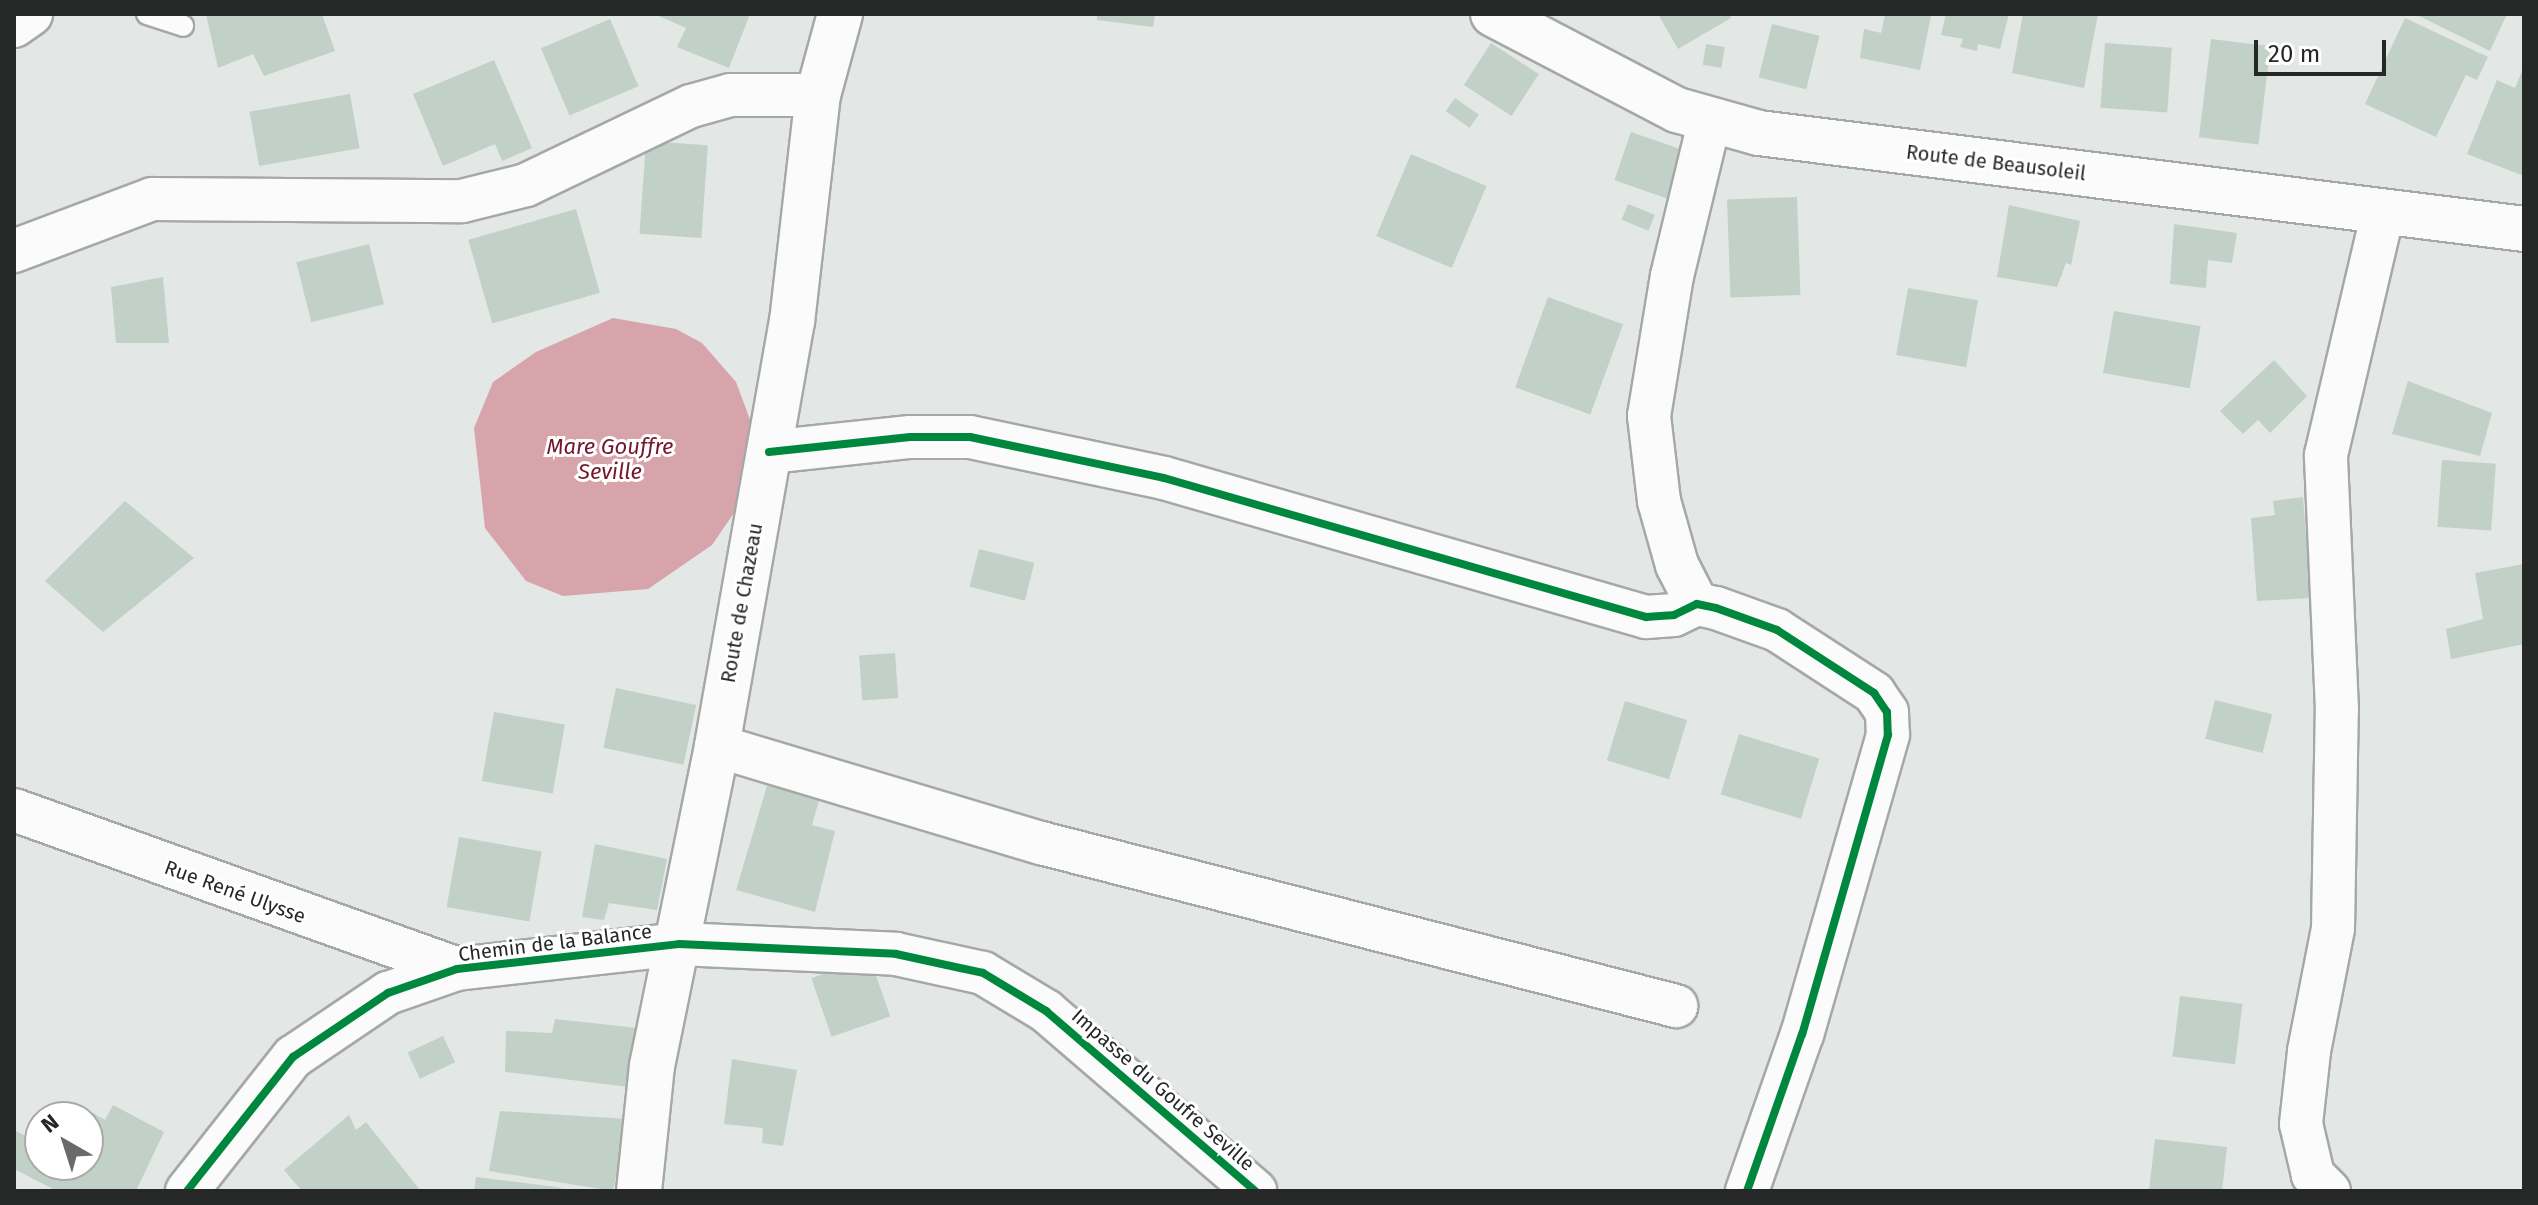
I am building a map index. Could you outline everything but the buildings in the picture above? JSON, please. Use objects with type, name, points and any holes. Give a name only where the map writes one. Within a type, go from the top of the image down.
[{"type":"main road","name":"Route de Chazeau","points":[[639,1191],[652,1066],[717,746],[792,322],[818,95],[840,14]]},
{"type":"main road","name":"Route de Beausoleil","points":[[1493,14],[1677,110],[1759,133],[2524,229]]},
{"type":"street","points":[[14,26],[31,14]]},
{"type":"street","points":[[14,251],[152,199],[462,201],[526,185],[691,106],[731,95],[818,95]]},
{"type":"street","points":[[1697,604],[1677,565],[1659,501],[1649,416],[1672,276],[1710,119]]},
{"type":"street","points":[[2329,1191],[2313,1175],[2301,1124],[2309,1051],[2333,929],[2337,710],[2326,455],[2383,212]]},
{"type":"street","points":[[769,452],[910,437],[970,437],[1164,478],[1646,617],[1674,615],[1697,604],[1777,630],[1874,693],[1887,712],[1888,735],[1802,1034],[1747,1191]]},
{"type":"street","points":[[717,746],[1041,843],[1676,1006]]},
{"type":"street","name":"Rue René Ulysse","points":[[14,810],[457,969]]},
{"type":"street","name":"Chemin de la Balance","points":[[187,1191],[293,1057],[388,993],[457,969],[679,944]]},
{"type":"street","name":"Impasse du Goufre Seville","points":[[679,944],[896,954],[983,973],[1046,1011],[1255,1191]]},
{"type":"lane","points":[[147,14],[183,26]]},
{"type":"water","name":"Mare Gouffre Seville","points":[[613,318],[676,329],[702,343],[736,382],[752,425],[738,507],[712,545],[648,589],[563,596],[526,581],[485,528],[474,428],[493,382],[536,352]]},
{"type":"cycle path","points":[[769,452],[910,437],[970,437],[1164,478],[1646,617],[1674,615],[1697,604],[1716,608],[1777,630],[1874,693],[1887,712],[1888,735],[1802,1034],[1747,1191]]},
{"type":"cycle path","points":[[187,1191],[293,1057],[388,993],[457,969],[679,944],[896,954],[983,973],[1046,1011],[1255,1191]]}]
